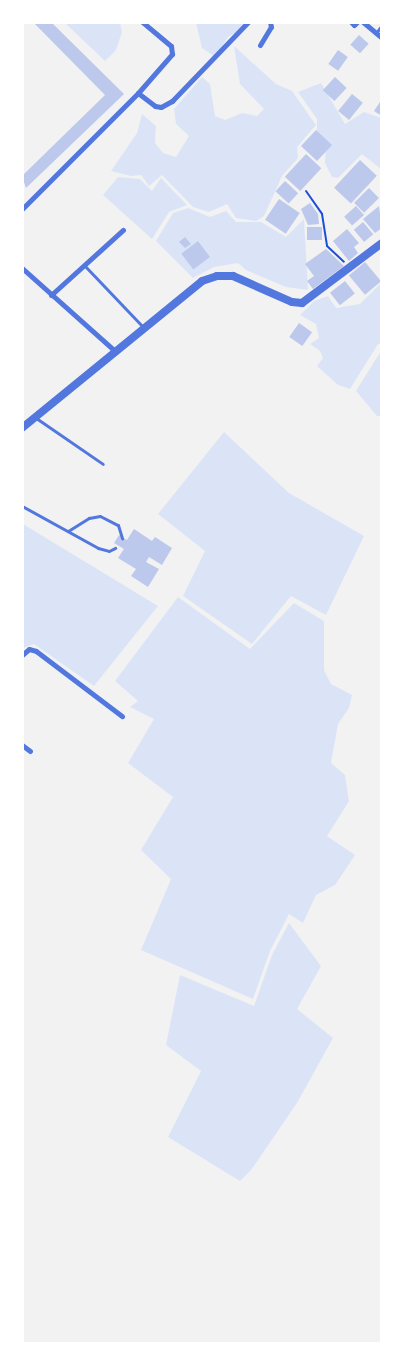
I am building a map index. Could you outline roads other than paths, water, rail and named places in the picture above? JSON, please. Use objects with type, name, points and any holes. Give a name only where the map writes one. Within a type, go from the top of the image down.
[{"type":"street","points":[[22,209],[138,93],[172,54],[171,46],[142,22]]},
{"type":"street","points":[[138,93],[155,106],[161,108],[172,101],[248,22]]},
{"type":"street","points":[[260,45],[271,27],[270,22]]},
{"type":"street","points":[[351,22],[354,25],[357,22]]},
{"type":"street","points":[[363,22],[382,38]]},
{"type":"street","points":[[51,295],[123,230]]},
{"type":"street","points":[[22,428],[145,328],[184,293],[217,276],[232,276],[292,302],[302,303],[382,243]]},
{"type":"street","points":[[22,268],[116,352]]},
{"type":"street","points":[[22,655],[29,649],[36,650],[122,716]]},
{"type":"street","points":[[22,745],[30,751]]},
{"type":"lane","points":[[376,33],[382,25]]},
{"type":"lane","points":[[84,265],[145,328]]},
{"type":"lane","points":[[35,418],[102,464]]},
{"type":"lane","points":[[22,506],[98,548],[109,550],[115,548]]},
{"type":"lane","points":[[68,531],[89,518],[100,516],[118,525],[123,533],[122,538]]}]
